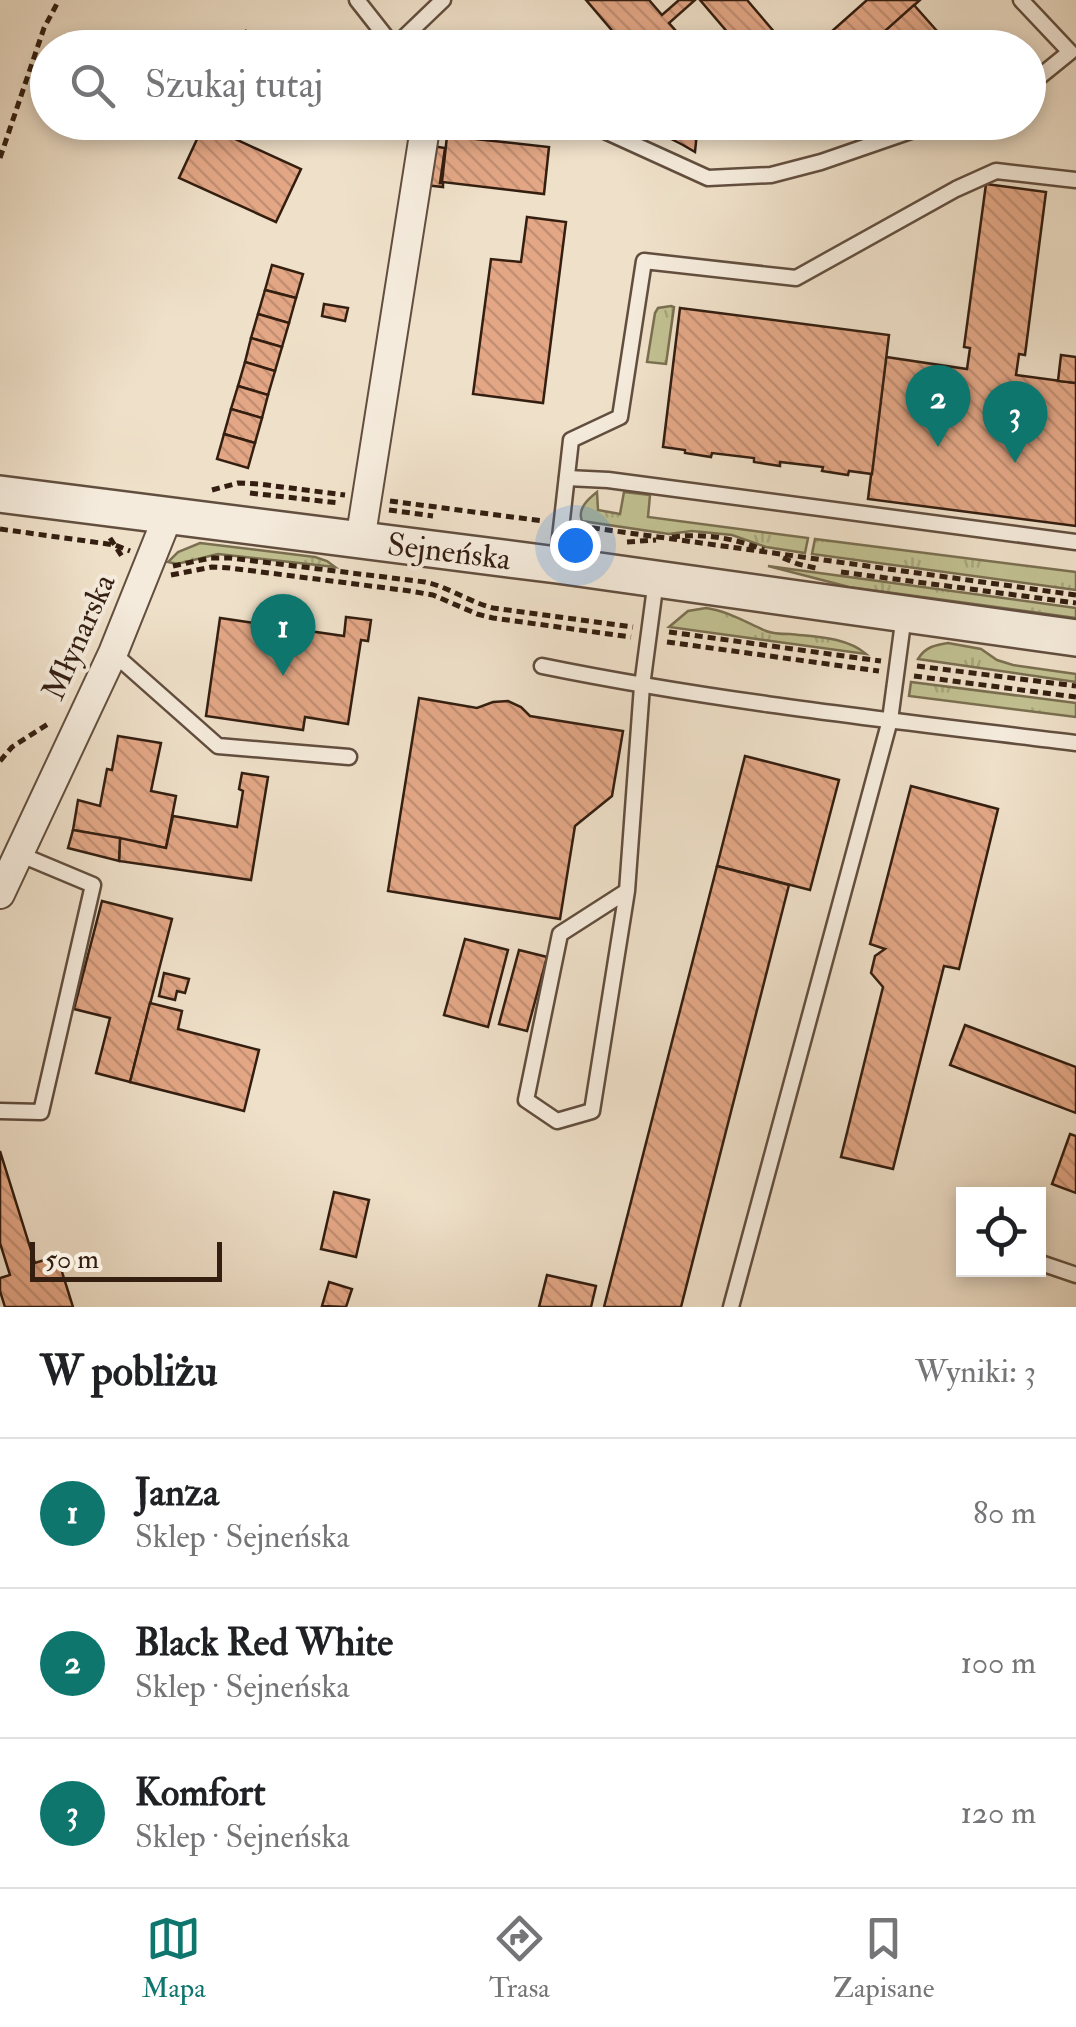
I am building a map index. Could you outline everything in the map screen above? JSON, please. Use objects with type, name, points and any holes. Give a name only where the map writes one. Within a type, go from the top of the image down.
[{"type":"street","points":[[360,540],[423,140]]},
{"type":"street","name":"Sejneńska","points":[[0,494],[556,565],[1076,638]]},
{"type":"street","name":"Młynarska","points":[[0,894],[112,654],[168,516]]},
{"type":"lane","points":[[357,0],[380,30]]},
{"type":"lane","points":[[412,30],[443,0]]},
{"type":"lane","points":[[1022,0],[1070,52],[1046,71]]},
{"type":"lane","points":[[624,140],[708,178],[771,175],[885,140]]},
{"type":"lane","points":[[556,565],[571,440],[620,417],[644,261],[796,278],[996,171],[1076,180]]},
{"type":"lane","points":[[568,478],[1076,542]]},
{"type":"lane","points":[[627,891],[560,934],[526,1100],[556,1121],[592,1111],[627,891],[642,686],[656,580]]},
{"type":"lane","points":[[731,1307],[890,720],[904,615]]},
{"type":"lane","points":[[112,654],[218,746],[348,757]]},
{"type":"lane","points":[[542,666],[642,686],[1076,742]]},
{"type":"lane","points":[[0,1111],[41,1112],[93,886],[19,854]]},
{"type":"lane","points":[[1046,1265],[1076,1275]]},
{"type":"path","points":[[43,30],[59,0]]},
{"type":"path","points":[[0,158],[30,69]]},
{"type":"path","points":[[206,492],[238,484],[259,484],[1076,594]]},
{"type":"path","points":[[0,529],[115,545],[149,563],[178,566],[230,558],[424,582],[493,608],[1076,697]]},
{"type":"path","points":[[109,535],[115,545]]},
{"type":"path","points":[[897,669],[1076,686]]},
{"type":"path","points":[[0,761],[12,747],[92,697]]},
{"type":"green space","points":[[674,307],[666,364],[647,362],[655,313],[658,308]]},
{"type":"green space","points":[[597,492],[598,510],[620,514],[624,492],[650,495],[648,517],[808,538],[805,553],[766,547],[732,535],[692,531],[669,534],[582,521],[582,508]]},
{"type":"green space","points":[[815,539],[1076,572],[1076,590],[812,554]]},
{"type":"green space","points":[[200,543],[315,557],[335,567],[218,554],[177,564],[168,562],[178,552]]},
{"type":"green space","points":[[768,566],[1076,608],[1076,618],[849,587]]},
{"type":"green space","points":[[706,608],[769,632],[830,639],[866,654],[669,627],[688,611]]},
{"type":"green space","points":[[948,643],[981,649],[1013,665],[1076,674],[1076,682],[918,659],[931,647]]},
{"type":"green space","points":[[911,682],[1076,703],[1076,717],[909,696]]},
{"type":"building","points":[[586,0],[649,0],[662,15],[679,0],[695,0],[669,23],[675,30],[612,30]]},
{"type":"building","points":[[700,0],[747,0],[773,30],[726,30]]},
{"type":"building","points":[[867,0],[920,0],[887,30],[833,30]]},
{"type":"building","points":[[914,5],[936,30],[886,30]]},
{"type":"building","points":[[197,140],[237,140],[301,169],[276,222],[179,178]]},
{"type":"building","points":[[447,140],[549,147],[544,194],[442,182]]},
{"type":"building","points":[[673,140],[696,140],[695,152]]},
{"type":"building","points":[[432,146],[445,148],[440,183],[443,187],[424,185]]},
{"type":"building","points":[[986,184],[1046,192],[1025,355],[1019,354],[1016,375],[1076,383],[1076,526],[868,499],[886,357],[967,369],[970,348],[964,347]]},
{"type":"building","points":[[527,217],[566,222],[543,403],[473,394],[491,259],[521,262]]},
{"type":"building","points":[[272,265],[303,274],[296,298],[265,290]]},
{"type":"building","points":[[265,290],[296,298],[289,323],[258,314]]},
{"type":"building","points":[[324,304],[348,308],[345,321],[322,316]]},
{"type":"building","points":[[680,308],[889,335],[872,474],[849,471],[848,475],[822,471],[823,467],[780,462],[780,466],[754,462],[754,458],[712,453],[711,457],[663,447]]},
{"type":"building","points":[[258,314],[289,323],[282,347],[251,338]]},
{"type":"building","points":[[251,338],[282,347],[275,371],[245,362]]},
{"type":"building","points":[[1061,355],[1076,357],[1076,383],[1058,381]]},
{"type":"building","points":[[245,362],[275,371],[268,395],[238,386]]},
{"type":"building","points":[[238,386],[268,395],[262,418],[231,409]]},
{"type":"building","points":[[231,409],[262,418],[255,443],[224,434]]},
{"type":"building","points":[[224,434],[255,443],[248,468],[217,459]]},
{"type":"building","points":[[346,617],[371,620],[368,641],[361,640],[348,724],[305,717],[303,730],[206,716],[220,618],[344,636]]},
{"type":"building","points":[[419,698],[477,708],[508,701],[530,716],[623,731],[612,796],[575,826],[560,919],[388,891]]},
{"type":"building","points":[[118,736],[161,743],[151,791],[176,796],[166,848],[73,830],[78,800],[100,806]]},
{"type":"building","points":[[745,756],[839,780],[810,890],[717,866]]},
{"type":"building","points":[[242,773],[268,777],[251,880],[119,861],[120,838],[166,848],[173,816],[237,827]]},
{"type":"building","points":[[911,786],[998,809],[959,969],[944,966],[893,1169],[841,1157],[883,987],[871,973],[875,956],[885,949],[870,944]]},
{"type":"building","points":[[73,830],[120,838],[119,861],[68,848]]},
{"type":"building","points":[[717,866],[789,885],[681,1307],[604,1307]]},
{"type":"building","points":[[102,901],[172,919],[130,1082],[96,1073],[110,1018],[74,1009]]},
{"type":"building","points":[[465,939],[508,950],[488,1027],[444,1015]]},
{"type":"building","points":[[519,950],[547,957],[527,1031],[499,1024]]},
{"type":"building","points":[[164,973],[189,979],[185,993],[177,991],[175,1000],[159,996]]},
{"type":"building","points":[[150,1003],[182,1011],[178,1029],[259,1050],[244,1111],[130,1082]]},
{"type":"building","points":[[965,1025],[1076,1067],[1076,1113],[950,1065]]},
{"type":"building","points":[[1070,1134],[1076,1136],[1076,1193],[1052,1184]]},
{"type":"building","points":[[0,1151],[35,1263],[57,1256],[73,1307],[5,1307],[0,1278],[10,1275],[0,1243]]},
{"type":"building","points":[[334,1192],[369,1200],[356,1257],[321,1249]]},
{"type":"building","points":[[547,1275],[596,1286],[591,1307],[539,1307]]},
{"type":"building","points":[[329,1282],[352,1289],[346,1307],[322,1306]]},
{"type":"place","name":"Black Red White","points":[[938,447]]},
{"type":"place","name":"Komfort","points":[[1015,463]]},
{"type":"place","name":"Janza","points":[[283,676]]}]
